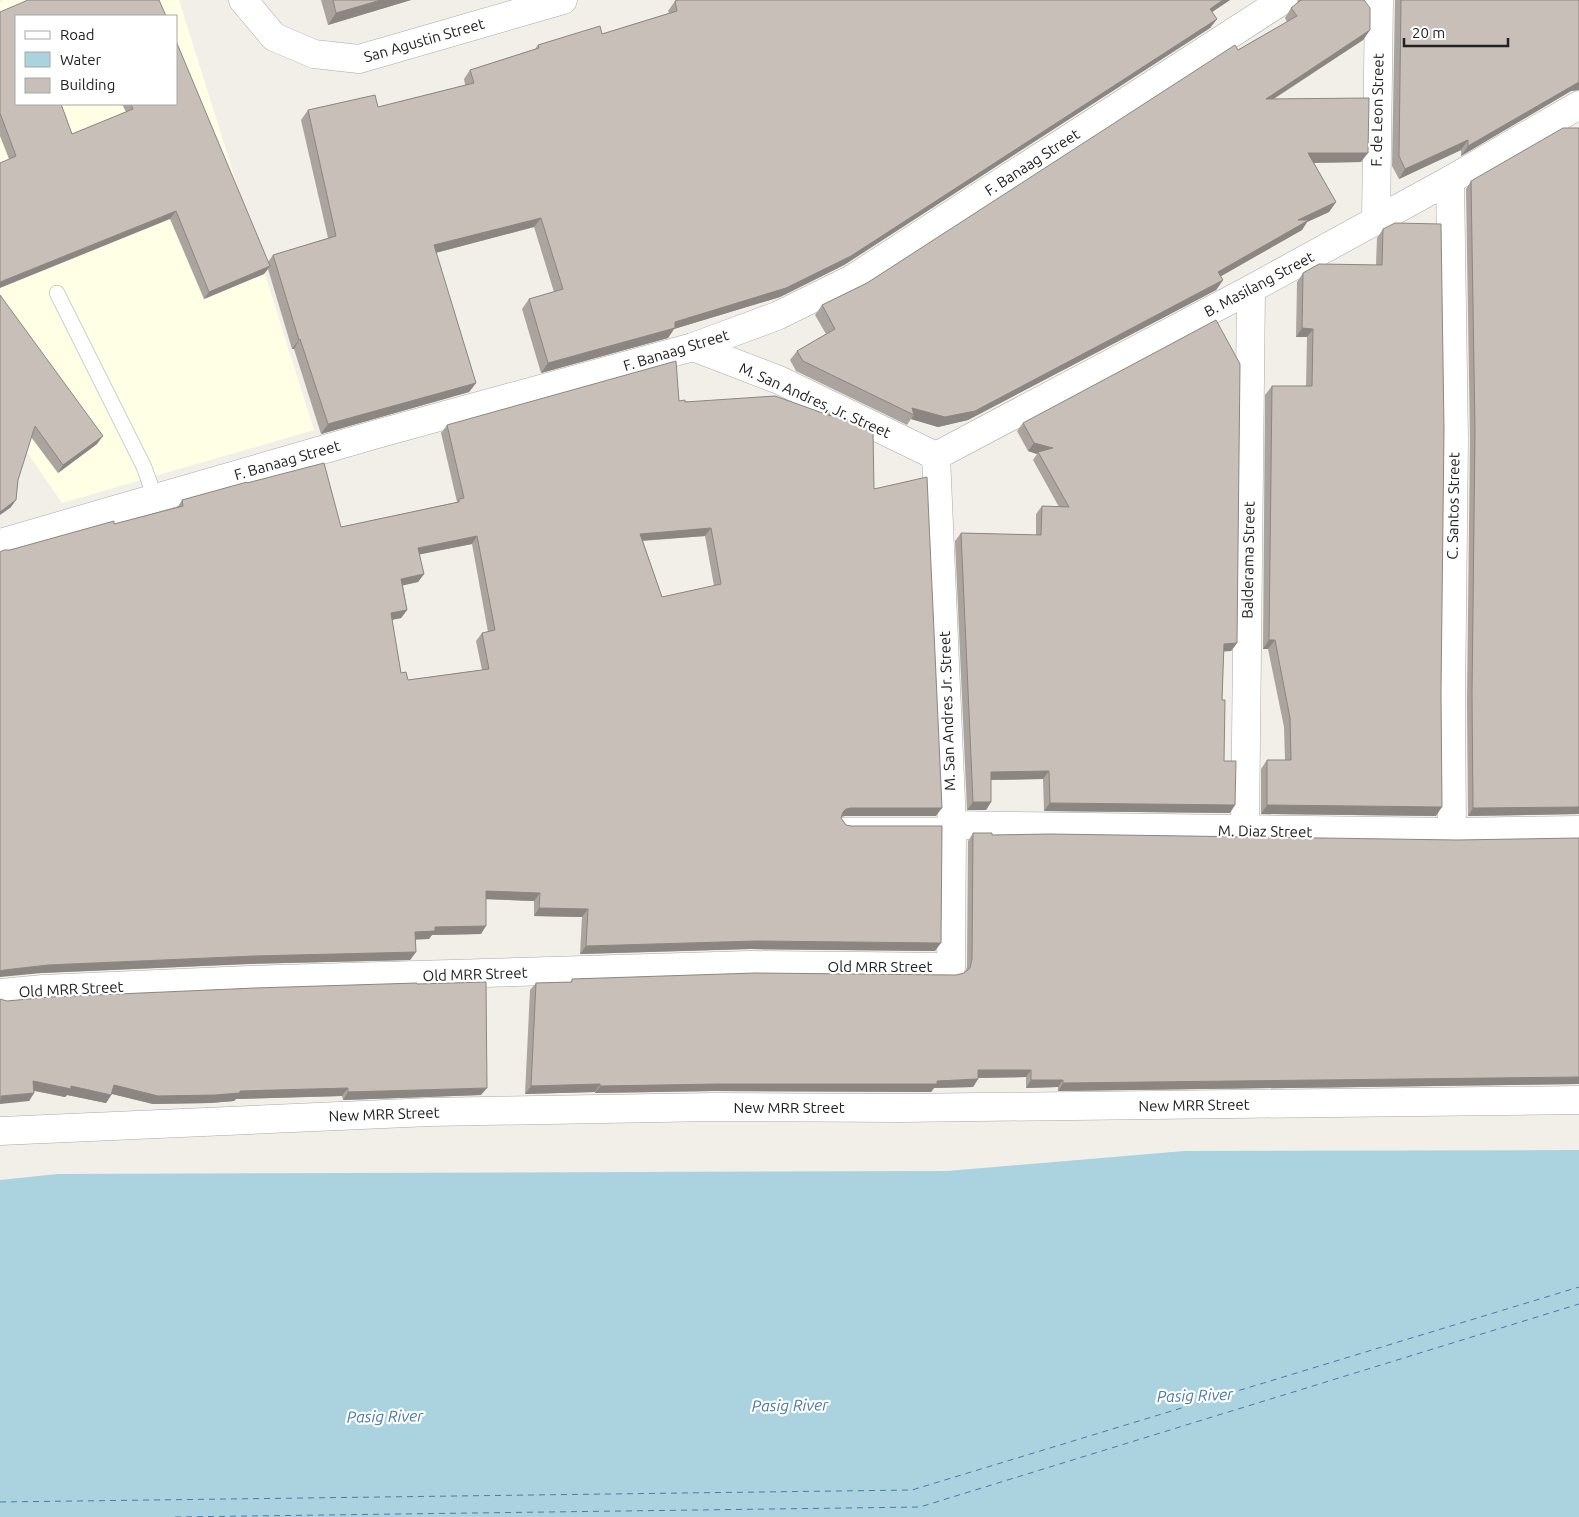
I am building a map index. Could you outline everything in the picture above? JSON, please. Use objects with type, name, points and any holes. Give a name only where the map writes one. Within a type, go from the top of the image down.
[{"type":"street","name":"San Agustin Street","points":[[243,0],[274,37],[314,54],[359,59],[563,0]]},
{"type":"street","name":"F. Banaag Street","points":[[0,543],[377,434],[693,347],[776,316],[852,279],[1283,0]]},
{"type":"street","name":"F. de Leon Street","points":[[1376,220],[1379,0]]},
{"type":"street","name":"B. Masilang Street","points":[[936,456],[1450,180],[1579,105]]},
{"type":"street","name":"C. Santos Street","points":[[1450,180],[1454,439],[1451,702],[1452,832]]},
{"type":"street","name":"Balderama Street","points":[[1245,830],[1250,289]]},
{"type":"street","name":"M. San Andres, Jr. Street","points":[[693,347],[779,380],[936,456]]},
{"type":"street","name":"M. San Andres Jr. Street","points":[[936,456],[952,825],[951,967]]},
{"type":"street","name":"M. Diaz Street","points":[[952,825],[1452,832],[1579,830]]},
{"type":"street","name":"Old MRR Street","points":[[0,993],[43,989],[249,980],[741,966],[951,967]]},
{"type":"street","name":"New MRR Street","points":[[0,1131],[440,1112],[714,1107],[900,1108],[1579,1100]]},
{"type":"lane","points":[[57,293],[144,467],[155,498]]},
{"type":"lane","points":[[845,825],[952,825]]},
{"type":"shaded area","points":[[4,0],[179,0],[314,430],[62,503],[0,413],[0,2]]},
{"type":"water","name":"Pasig River","points":[[1579,1150],[1579,1517],[0,1517],[0,1180],[58,1174],[947,1171],[1184,1151]]},
{"type":"building","points":[[28,0],[159,0],[166,15],[15,15],[15,105],[61,105],[72,134],[133,109],[131,105],[178,105],[178,46],[270,266],[209,292],[176,211],[0,282],[0,163],[16,156],[0,113],[0,12]]},
{"type":"building","points":[[333,0],[381,0],[336,13]]},
{"type":"building","points":[[1223,0],[1210,9],[1217,19],[851,256],[786,288],[675,322],[675,328],[548,363],[529,299],[563,289],[541,218],[434,245],[476,383],[328,424],[299,340],[273,255],[336,236],[308,110],[375,95],[378,107],[474,83],[470,70],[539,48],[538,45],[600,26],[602,34],[677,11],[675,1]]},
{"type":"building","points":[[1301,0],[1364,0],[1370,8],[1370,30],[1266,99],[1369,98],[1368,153],[1308,153],[1336,202],[1298,220],[1309,220],[1218,272],[1223,280],[975,411],[945,417],[912,408],[914,415],[803,361],[797,351],[835,329],[822,305],[867,283],[1235,45],[1238,50],[1297,16],[1291,8]]},
{"type":"building","points":[[1401,0],[1579,0],[1579,82],[1468,146],[1468,140],[1405,169],[1399,156]]},
{"type":"building","points":[[1563,128],[1579,128],[1579,807],[1473,808],[1472,694],[1475,431],[1471,181]]},
{"type":"building","points":[[1395,223],[1441,224],[1444,430],[1441,693],[1442,807],[1267,805],[1267,760],[1291,760],[1290,718],[1275,640],[1269,640],[1272,386],[1312,386],[1313,329],[1302,328],[1303,273],[1319,264],[1382,265],[1383,229]]},
{"type":"building","points":[[0,295],[103,436],[63,465],[35,426],[18,480],[16,500],[0,512]]},
{"type":"building","points":[[1216,320],[1240,364],[1237,643],[1224,644],[1222,700],[1225,700],[1224,761],[1236,761],[1235,805],[1050,803],[1049,771],[991,772],[991,802],[973,802],[961,533],[1041,535],[1042,506],[1069,507],[1038,452],[1053,448],[1034,443],[1023,423]]},
{"type":"building","points":[[676,361],[679,401],[775,396],[831,416],[827,410],[873,432],[874,489],[927,477],[942,808],[851,808],[843,812],[841,818],[846,825],[851,826],[942,826],[941,943],[756,941],[586,946],[588,909],[539,908],[540,893],[486,891],[486,926],[435,927],[435,931],[415,932],[416,952],[254,956],[48,965],[0,971],[0,552],[114,521],[114,524],[183,506],[182,500],[324,463],[341,527],[459,502],[459,499],[464,498],[447,425]],"holes":[[[711,528],[721,584],[662,597],[640,534]],[[477,536],[495,630],[482,633],[489,669],[408,680],[406,672],[401,673],[391,613],[407,610],[401,579],[424,574],[418,548]]]},
{"type":"building","points":[[973,833],[992,833],[992,835],[1050,834],[1457,840],[1579,838],[1579,1077],[1063,1083],[1063,1080],[1031,1080],[1031,1070],[978,1070],[978,1079],[937,1081],[937,1084],[600,1086],[600,1084],[531,1086],[536,983],[572,982],[572,979],[755,973],[956,975],[964,973],[970,968],[972,959]]},
{"type":"building","points":[[486,982],[487,1088],[348,1092],[348,1088],[240,1091],[240,1093],[215,1095],[158,1096],[114,1085],[111,1095],[71,1086],[71,1089],[33,1081],[34,1093],[1,1096],[0,1100],[0,999],[7,1001],[50,997],[255,988]]},
{"type":"ferry route","points":[[0,1502],[912,1490],[1579,1287]]},
{"type":"ferry route","points":[[175,1517],[920,1507],[1579,1304]]}]
